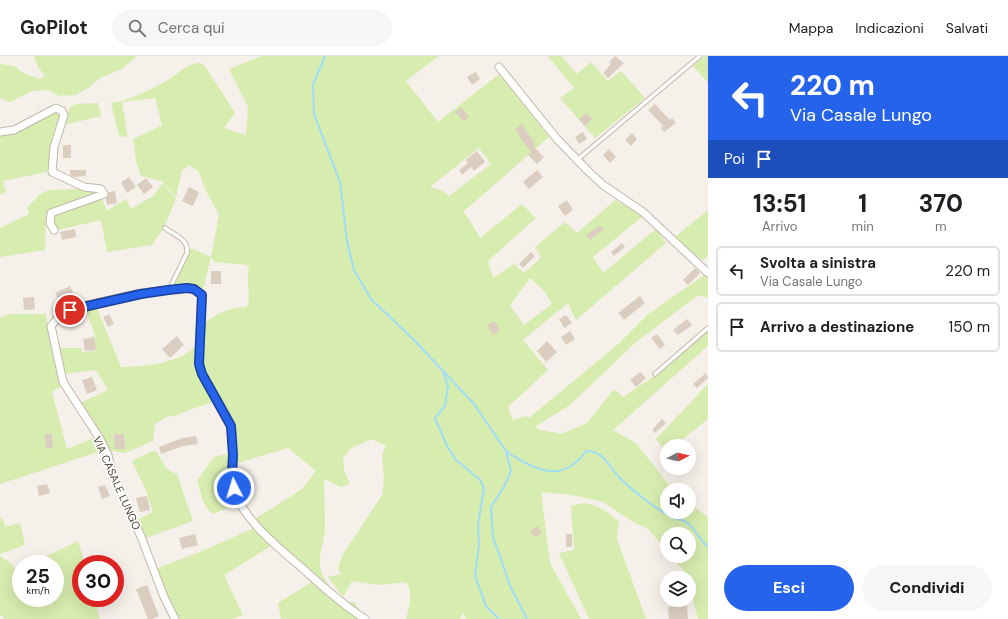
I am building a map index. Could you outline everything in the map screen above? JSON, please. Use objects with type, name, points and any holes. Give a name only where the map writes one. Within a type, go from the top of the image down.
[{"type":"street","points":[[499,68],[557,139],[577,160],[603,185],[643,212],[708,273]]},
{"type":"street","points":[[0,132],[14,130],[56,108],[62,110],[64,115],[54,147],[52,172],[84,187],[101,188],[104,194],[52,213],[50,223],[54,230]]},
{"type":"street","name":"VIA CASALE LUNGO","points":[[175,619],[164,597],[142,539],[112,473],[108,455],[100,438],[63,382],[51,326],[62,313],[79,307],[141,294],[187,288],[194,289],[202,295],[199,364],[202,374],[231,426],[233,455],[232,476],[234,488],[242,505],[256,525],[270,540],[344,606],[365,619]]},
{"type":"lane","points":[[577,160],[700,56]]},
{"type":"lane","points":[[165,228],[186,242],[188,246],[187,253],[168,290]]},
{"type":"lane","points":[[655,374],[708,328]]},
{"type":"green space","points":[[34,56],[137,56],[122,69],[100,78],[88,88],[76,95],[59,96],[48,90],[32,91],[10,102],[0,98],[0,64],[14,66],[23,73],[40,79],[45,76],[38,67]]},
{"type":"green space","points":[[262,56],[439,56],[406,81],[438,122],[499,74],[549,137],[463,212],[480,238],[522,204],[536,218],[488,261],[493,278],[514,264],[524,273],[541,258],[535,247],[565,222],[577,233],[615,200],[643,216],[593,257],[603,273],[656,229],[666,243],[576,320],[568,303],[523,340],[548,370],[508,407],[513,420],[526,416],[529,418],[617,345],[647,315],[704,275],[708,279],[708,298],[698,295],[635,343],[570,405],[536,426],[538,429],[561,434],[587,423],[614,389],[623,397],[653,377],[708,331],[708,346],[613,430],[636,443],[667,483],[660,483],[660,519],[696,519],[696,508],[708,517],[708,619],[698,619],[695,607],[696,571],[684,571],[677,563],[696,563],[696,527],[660,527],[660,543],[648,529],[633,522],[603,502],[572,495],[541,492],[550,563],[581,619],[466,619],[463,612],[460,619],[406,619],[410,590],[406,582],[379,585],[352,581],[343,597],[328,577],[341,574],[338,569],[342,556],[382,495],[384,479],[382,455],[386,446],[371,439],[350,449],[343,458],[344,470],[350,484],[341,487],[324,479],[325,525],[320,565],[321,572],[325,580],[332,589],[331,592],[255,519],[302,489],[316,471],[288,448],[234,464],[234,430],[228,418],[216,401],[173,417],[170,415],[155,424],[153,441],[125,453],[111,451],[102,436],[78,404],[108,390],[96,370],[64,374],[59,348],[81,348],[82,352],[96,351],[94,332],[85,308],[96,306],[121,367],[142,366],[166,362],[188,353],[196,346],[201,337],[202,325],[213,317],[223,312],[247,307],[249,297],[249,269],[247,265],[215,262],[211,257],[219,215],[205,189],[199,172],[189,165],[182,171],[176,197],[162,181],[141,176],[136,161],[133,139],[171,121],[162,125],[155,98],[122,102],[128,137],[119,136],[111,103],[138,95],[163,83],[186,67],[196,63],[201,63],[205,66],[235,113],[224,128],[246,135],[248,107],[229,69]],"holes":[[[479,148],[491,164],[449,196],[443,191],[430,187]],[[530,278],[545,292],[552,304],[524,325],[510,305]]]},
{"type":"green space","points":[[548,56],[561,56],[577,74],[591,62],[608,81],[621,71],[645,98],[595,138],[560,98],[574,88]]},
{"type":"green space","points":[[705,56],[708,56],[708,83],[693,66]]},
{"type":"green space","points":[[98,103],[101,116],[64,125],[70,107],[77,104]]},
{"type":"green space","points":[[57,111],[60,113],[61,118],[47,172],[3,181],[6,192],[0,195],[0,134]]},
{"type":"green space","points":[[163,183],[176,199],[162,231],[152,245],[107,252],[101,220],[58,230],[53,226],[55,214],[102,199],[107,211],[126,199],[131,209],[153,196]]},
{"type":"green space","points":[[82,189],[101,191],[98,195],[51,209],[46,213],[45,250],[0,257],[0,228],[29,214],[27,208],[40,194],[49,190]]},
{"type":"green space","points":[[708,210],[708,256],[702,260],[675,237]]},
{"type":"green space","points":[[191,248],[211,257],[203,289],[185,285],[174,286]]},
{"type":"green space","points":[[9,314],[46,314],[52,354],[61,387],[52,392],[67,449],[94,438],[104,450],[0,484],[0,318]]},
{"type":"green space","points":[[708,384],[708,419],[683,439],[660,439],[660,444],[656,439]]},
{"type":"green space","points":[[152,451],[157,452],[167,468],[173,473],[177,474],[193,521],[143,539],[135,521],[153,512],[146,490],[132,461]]},
{"type":"green space","points":[[229,454],[228,470],[237,504],[213,514],[204,503],[197,481],[215,457]]},
{"type":"green space","points":[[584,503],[603,510],[619,522],[617,539],[646,619],[589,619],[559,553],[574,550],[571,506]]},
{"type":"green space","points":[[2,517],[5,527],[20,523],[25,545],[0,554],[0,518]]},
{"type":"green space","points":[[254,528],[271,546],[224,575],[243,615],[232,619],[178,619],[155,569],[200,552]]},
{"type":"green space","points":[[78,541],[82,555],[72,555],[72,607],[97,607],[100,619],[5,619],[0,615],[0,556],[12,564],[12,607],[64,607],[64,555],[49,555]]},
{"type":"green space","points":[[312,582],[337,603],[354,602],[359,610],[359,619],[281,619],[278,603]]},
{"type":"building","points":[[615,56],[624,63],[608,78],[603,73],[611,64],[609,62]]},
{"type":"building","points":[[476,72],[480,79],[472,85],[467,77]]},
{"type":"building","points":[[655,104],[670,120],[672,118],[676,123],[664,132],[661,128],[663,126],[648,110]]},
{"type":"building","points":[[461,107],[469,117],[464,122],[455,112]]},
{"type":"building","points":[[587,113],[592,119],[585,126],[579,119]]},
{"type":"building","points":[[522,124],[535,144],[533,146],[544,157],[537,164],[528,155],[531,152],[515,130]]},
{"type":"building","points":[[583,132],[587,139],[579,144],[575,137]]},
{"type":"building","points":[[632,133],[637,139],[631,146],[625,140]]},
{"type":"building","points":[[63,145],[71,145],[71,158],[63,158]]},
{"type":"building","points":[[609,149],[616,157],[610,163],[603,155]]},
{"type":"building","points":[[477,151],[485,162],[474,171],[471,167],[462,175],[459,170],[468,163],[466,160]]},
{"type":"building","points":[[70,170],[86,170],[86,176],[74,177],[70,175]]},
{"type":"building","points":[[537,170],[543,177],[529,189],[523,182]]},
{"type":"building","points":[[129,177],[136,187],[127,193],[121,182]]},
{"type":"building","points":[[146,178],[153,187],[144,194],[137,185]]},
{"type":"building","points":[[189,187],[199,192],[193,206],[182,201]]},
{"type":"building","points":[[115,191],[117,203],[107,205],[106,199],[109,192]]},
{"type":"building","points":[[567,200],[573,210],[565,216],[558,206]]},
{"type":"building","points":[[600,225],[604,229],[590,240],[586,235]]},
{"type":"building","points":[[75,229],[76,237],[62,240],[60,232]]},
{"type":"building","points":[[622,243],[625,247],[614,256],[611,252]]},
{"type":"building","points":[[531,252],[535,256],[523,268],[519,264]]},
{"type":"building","points":[[695,268],[700,273],[688,285],[683,280]]},
{"type":"building","points":[[211,271],[221,271],[221,284],[211,284]]},
{"type":"building","points":[[70,286],[74,295],[59,301],[55,293]]},
{"type":"building","points":[[640,296],[645,303],[624,320],[618,313]]},
{"type":"building","points":[[34,297],[35,309],[24,310],[23,298]]},
{"type":"building","points":[[109,314],[114,324],[108,327],[103,317]]},
{"type":"building","points":[[566,315],[572,323],[564,328],[559,319]]},
{"type":"building","points":[[687,319],[692,325],[678,335],[673,330]]},
{"type":"building","points":[[495,321],[500,331],[493,335],[487,325]]},
{"type":"building","points":[[570,331],[575,339],[566,345],[561,337]]},
{"type":"building","points":[[657,334],[665,345],[660,349],[651,338]]},
{"type":"building","points":[[177,336],[184,345],[170,358],[162,349]]},
{"type":"building","points":[[94,337],[96,350],[85,351],[83,339]]},
{"type":"building","points":[[547,341],[557,352],[546,362],[537,351]]},
{"type":"building","points":[[640,372],[646,378],[636,387],[630,380]]},
{"type":"building","points":[[706,373],[708,378],[697,388],[693,384]]},
{"type":"building","points":[[92,377],[97,390],[87,394],[82,380]]},
{"type":"building","points":[[662,419],[666,423],[655,433],[652,430]]},
{"type":"building","points":[[45,434],[52,434],[53,448],[46,449]]},
{"type":"building","points":[[114,434],[124,434],[125,449],[115,449]]},
{"type":"building","points":[[196,436],[198,444],[183,446],[161,454],[159,447],[182,438]]},
{"type":"building","points":[[47,484],[50,493],[39,496],[37,486]]},
{"type":"building","points":[[105,485],[110,496],[102,499],[98,487]]},
{"type":"building","points":[[147,496],[150,510],[140,512],[136,498]]},
{"type":"building","points":[[538,526],[542,534],[534,537],[530,530]]},
{"type":"building","points":[[195,534],[198,545],[182,549],[179,538]]},
{"type":"building","points":[[566,534],[572,534],[572,547],[566,547]]},
{"type":"building","points":[[147,585],[159,616],[152,619],[148,619],[136,589]]},
{"type":"building","points":[[668,607],[687,607],[688,619],[669,619]]},
{"type":"waterway","points":[[325,56],[313,85],[314,114],[340,182],[347,241],[354,270],[371,299],[414,340],[474,404],[506,451],[511,471],[504,487],[491,507],[493,537],[511,588],[527,619]]},
{"type":"waterway","points":[[443,372],[448,386],[445,406],[435,418],[447,446],[456,460],[480,480],[484,488],[478,525],[479,544],[475,576],[486,606],[499,619]]},
{"type":"waterway","points":[[507,452],[517,459],[538,469],[548,471],[558,471],[567,468],[577,462],[586,451],[597,453],[605,459],[629,487],[671,517],[686,522],[708,547]]},
{"type":"route","points":[[70,310],[141,294],[168,290],[187,288],[194,289],[202,295],[202,325],[199,364],[202,374],[231,426],[233,455],[232,476],[234,488]]}]
